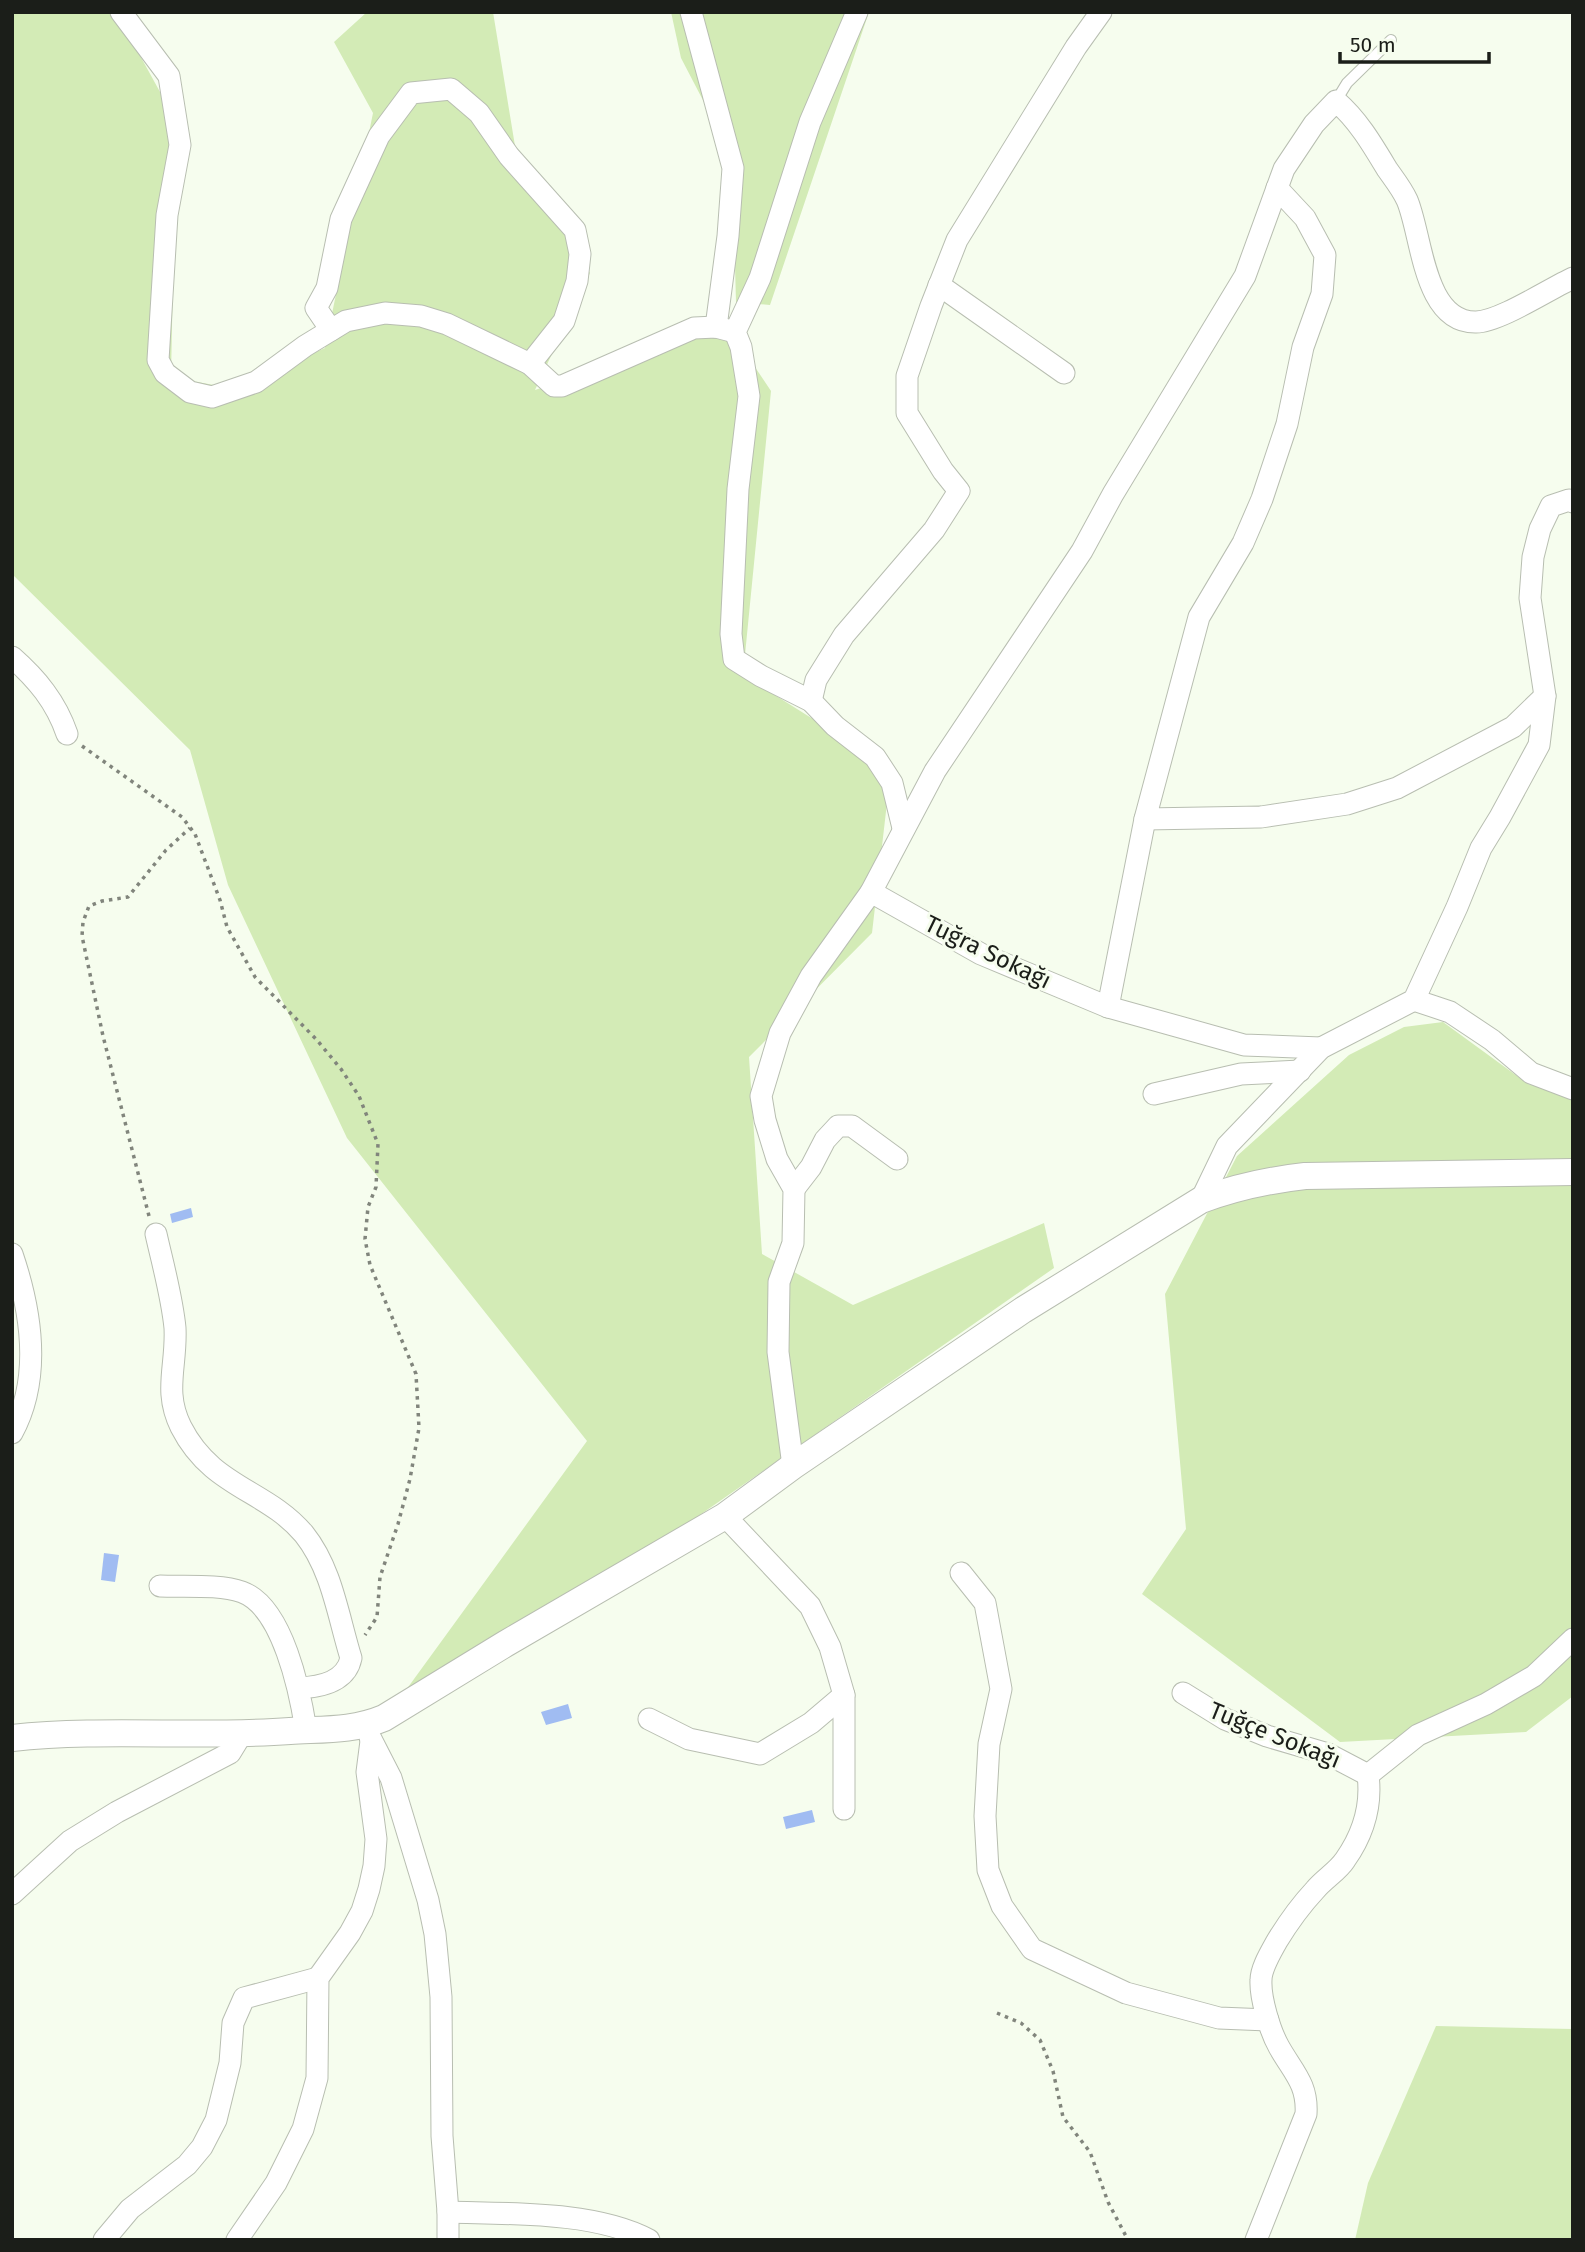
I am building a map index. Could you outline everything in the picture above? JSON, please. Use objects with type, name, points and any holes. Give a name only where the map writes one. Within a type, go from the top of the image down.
[{"type":"street","points":[[121,12],[169,76],[180,145],[167,215],[158,360],[165,373],[190,392],[212,397],[256,382],[346,321],[385,313],[421,316],[447,324],[530,364],[554,386],[562,386],[694,328],[726,330]]},
{"type":"street","points":[[691,12],[733,168],[726,330],[741,347],[748,396],[738,489],[731,634],[734,659],[811,701],[835,726],[875,757],[892,783],[903,828]]},
{"type":"street","points":[[726,330],[760,278],[810,122],[857,12]]},
{"type":"street","points":[[811,701],[816,680],[844,635],[934,530],[959,491],[943,471],[907,413],[907,376],[957,240],[1076,47],[1101,12]]},
{"type":"street","points":[[331,330],[316,308],[327,288],[341,219],[379,136],[411,93],[450,89],[479,113],[509,156],[575,230],[580,254],[574,291],[564,321],[530,364]]},
{"type":"street","points":[[793,1466],[778,1352],[779,1282],[793,1243],[794,1189],[777,1159],[761,1096],[780,1032],[811,976],[871,892],[903,828],[942,761],[1082,551],[1120,483],[1225,311],[1245,276],[1284,169],[1314,124],[1336,101],[1354,117],[1406,198],[1431,286],[1453,315],[1463,321],[1484,321],[1573,278]]},
{"type":"street","points":[[1108,1007],[1144,819],[1199,617],[1243,543],[1262,499],[1287,424],[1303,347],[1322,294],[1325,255],[1305,218],[1277,188]]},
{"type":"street","points":[[939,285],[1064,373]]},
{"type":"street","points":[[1201,1200],[1227,1146],[1321,1048],[1413,1000],[1481,848],[1539,746],[1545,696],[1530,598],[1533,556],[1540,529],[1551,506],[1569,500],[1573,502]]},
{"type":"street","points":[[12,657],[31,674],[50,698],[67,734]]},
{"type":"street","points":[[1144,819],[1261,817],[1347,804],[1397,789],[1513,727],[1545,696]]},
{"type":"street","name":"Tuğra Sokağı","points":[[871,892],[981,954],[1108,1007],[1244,1045],[1321,1048]]},
{"type":"street","points":[[1413,1000],[1450,1012],[1492,1040],[1531,1073],[1573,1089]]},
{"type":"street","points":[[1154,1094],[1241,1074],[1300,1070]]},
{"type":"street","points":[[794,1189],[811,1167],[825,1140],[838,1126],[852,1126],[897,1159]]},
{"type":"street","points":[[237,2240],[276,2183],[303,2129],[317,2078],[317,1978],[350,1933],[362,1911],[374,1866],[376,1839],[368,1772],[369,1733],[384,1718],[516,1637],[726,1516],[793,1466],[1023,1310],[1201,1200],[1264,1181],[1305,1176],[1573,1172]]},
{"type":"street","points":[[156,1234],[173,1315],[175,1350],[170,1389],[179,1424],[201,1457],[216,1472],[276,1509],[303,1533],[314,1548],[328,1580],[351,1658],[345,1673],[336,1680],[299,1688]]},
{"type":"street","points":[[12,1254],[25,1291],[31,1352],[12,1433]]},
{"type":"street","points":[[726,1516],[810,1606],[830,1647],[844,1695],[845,1808]]},
{"type":"street","points":[[961,1573],[985,1603],[1001,1689],[989,1744],[985,1816],[988,1870],[1002,1906],[1032,1949],[1126,1993],[1219,2018],[1268,2020]]},
{"type":"street","points":[[160,1586],[229,1589],[253,1597],[262,1605],[278,1634],[299,1688],[306,1730]]},
{"type":"street","points":[[1256,2240],[1306,2114],[1307,2098],[1299,2078],[1278,2045],[1268,2020],[1260,1979],[1271,1951],[1314,1890],[1345,1861],[1366,1819],[1371,1796],[1368,1774],[1418,1735],[1486,1704],[1534,1676],[1573,1639]]},
{"type":"street","name":"Tuğçe Sokağı","points":[[1182,1693],[1225,1718],[1267,1736],[1328,1754],[1368,1774]]},
{"type":"street","points":[[649,1719],[689,1739],[760,1754],[811,1724],[844,1695]]},
{"type":"street","points":[[12,1738],[111,1732],[241,1735],[345,1729],[369,1733]]},
{"type":"street","points":[[369,1733],[391,1778],[421,1874],[435,1934],[441,1997],[442,2136],[448,2240]]},
{"type":"street","points":[[12,1894],[70,1840],[117,1812],[230,1753],[241,1735]]},
{"type":"street","points":[[104,2240],[130,2209],[187,2165],[202,2147],[216,2120],[230,2063],[233,2023],[244,1998],[317,1978]]},
{"type":"street","points":[[448,2212],[531,2215],[649,2240]]},
{"type":"lane","points":[[1336,101],[1347,83],[1391,40]]},
{"type":"path","points":[[67,734],[182,817],[206,861],[227,927],[255,977],[316,1039],[341,1069],[359,1096],[378,1144],[376,1187],[368,1207],[365,1239],[370,1265],[416,1374],[419,1428],[410,1479],[380,1577],[377,1617],[351,1658]]},
{"type":"path","points":[[156,1234],[146,1205],[103,1036],[82,936],[83,922],[89,906],[128,897],[166,850],[190,828]]},
{"type":"path","points":[[997,2013],[1021,2023],[1040,2040],[1053,2071],[1063,2117],[1090,2152],[1108,2202],[1128,2240]]},
{"type":"green space","points":[[12,12],[116,12],[176,121],[171,377],[235,389],[325,348],[373,113],[334,42],[367,12],[493,12],[515,146],[590,273],[535,390],[728,327],[771,391],[743,675],[891,768],[872,933],[749,1057],[762,1254],[853,1305],[1044,1223],[1054,1268],[413,1715],[398,1701],[587,1441],[347,1138],[228,885],[190,750],[12,574]]},
{"type":"green space","points":[[671,12],[869,12],[770,305],[736,302],[732,156],[681,58]]},
{"type":"green space","points":[[1443,1022],[1528,1084],[1573,1097],[1573,1696],[1526,1732],[1340,1742],[1142,1594],[1186,1529],[1165,1294],[1237,1156],[1349,1055],[1404,1027]]},
{"type":"green space","points":[[1436,2026],[1573,2029],[1573,2240],[1355,2240],[1368,2183]]},
{"type":"water","points":[[191,1208],[193,1217],[172,1223],[170,1214]]},
{"type":"water","points":[[104,1553],[119,1555],[115,1582],[101,1580]]},
{"type":"water","points":[[568,1704],[572,1718],[546,1725],[541,1712]]},
{"type":"water","points":[[812,1810],[815,1822],[786,1829],[783,1817]]}]
